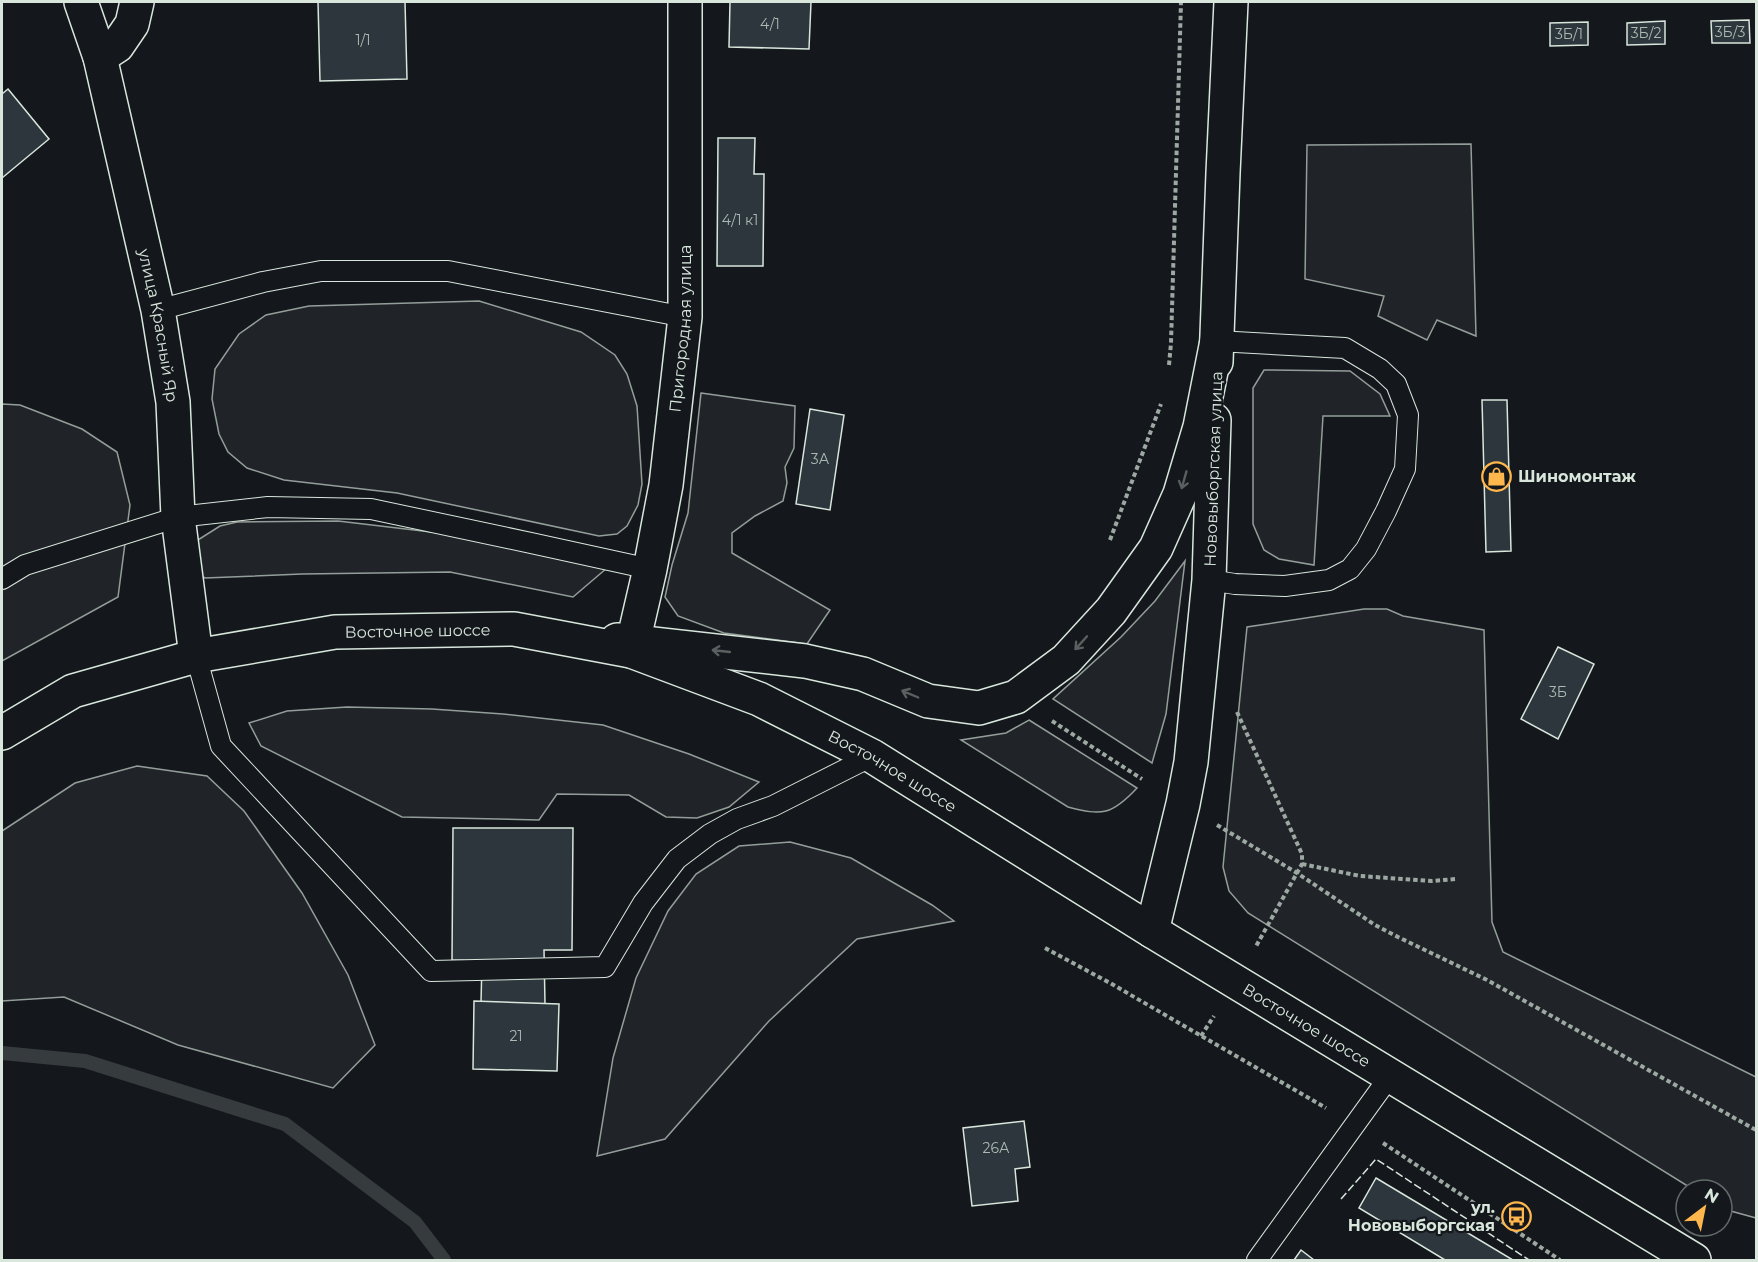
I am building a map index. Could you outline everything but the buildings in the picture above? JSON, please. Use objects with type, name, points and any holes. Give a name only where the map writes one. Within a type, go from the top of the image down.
[{"type":"street","name":"улица Красный Яр","points":[[81,2],[100,57],[159,310],[172,402],[178,517],[196,656]]},
{"type":"street","points":[[100,57],[117,46],[122,39],[132,24],[137,2]]},
{"type":"street","name":"Пригородная улица","points":[[633,646],[666,485],[685,317],[685,2]]},
{"type":"street","name":"Нововыборгская улица","points":[[1152,931],[1184,804],[1191,762],[1209,580],[1222,173],[1231,2]]},
{"type":"street","points":[[633,646],[805,661],[863,674],[928,701],[979,708],[1016,697],[1066,660],[1111,611],[1156,548],[1180,494],[1200,427],[1217,341]]},
{"type":"street","name":"Восточное шоссе","points":[[2,733],[73,691],[196,656],[335,632],[514,629],[633,646],[759,699],[872,756],[1152,931],[1694,1260]]},
{"type":"lane","points":[[159,310],[263,282],[321,271],[448,271],[685,317]]},
{"type":"lane","points":[[1209,580],[1235,584],[1285,586],[1329,580],[1350,569],[1366,549],[1405,469],[1408,415],[1396,384],[1380,369],[1345,348],[1217,341]]},
{"type":"lane","points":[[2,579],[25,565],[178,517],[268,507],[370,509],[650,569]]},
{"type":"lane","points":[[196,656],[221,746],[431,971],[605,967],[643,903],[677,859],[710,834],[736,819],[773,806],[872,756]]},
{"type":"lane","points":[[1257,1260],[1390,1076]]},
{"type":"path","points":[[1168,373],[1181,2]]},
{"type":"path","points":[[1109,541],[1162,404]]},
{"type":"path","points":[[1045,948],[1110,982],[1202,1036],[1261,939],[1302,864],[1302,854],[1234,705]]},
{"type":"path","points":[[1045,717],[1142,779]]},
{"type":"path","points":[[1216,824],[1297,873],[1375,925],[1487,980],[1756,1130]]},
{"type":"path","points":[[1302,864],[1360,876],[1455,879]]},
{"type":"shaded area","points":[[1471,144],[1476,336],[1437,320],[1427,340],[1378,316],[1384,296],[1305,279],[1307,145]]},
{"type":"shaded area","points":[[479,301],[581,332],[615,355],[627,374],[637,406],[642,484],[638,505],[627,526],[617,534],[599,536],[397,493],[284,480],[247,468],[228,452],[219,434],[212,399],[215,369],[239,334],[266,315],[309,306]]},
{"type":"shaded area","points":[[1264,370],[1350,371],[1380,394],[1390,416],[1323,416],[1314,565],[1279,559],[1264,550],[1253,524],[1253,388]]},
{"type":"shaded area","points":[[701,393],[795,406],[794,448],[785,467],[787,483],[783,501],[755,516],[732,533],[732,553],[830,610],[807,644],[724,633],[678,616],[665,597],[688,513]]},
{"type":"shaded area","points":[[2,404],[20,405],[82,429],[117,452],[130,505],[118,597],[2,661]]},
{"type":"shaded area","points":[[338,521],[448,534],[607,568],[573,597],[450,572],[205,578],[182,565],[182,550],[220,526],[237,522]]},
{"type":"shaded area","points":[[1185,561],[1166,714],[1152,763],[1053,699],[1121,637],[1155,601]]},
{"type":"shaded area","points":[[1364,609],[1387,609],[1403,616],[1484,630],[1492,922],[1503,952],[1756,1077],[1756,1218],[1734,1212],[1734,1178],[1675,1178],[1248,913],[1229,891],[1223,867],[1247,627]]},
{"type":"shaded area","points":[[347,707],[432,709],[603,725],[689,754],[759,782],[729,807],[697,818],[666,817],[629,795],[557,794],[539,820],[402,817],[261,746],[249,723],[287,711]]},
{"type":"shaded area","points":[[1029,720],[1137,788],[1120,804],[1106,811],[1090,812],[1068,807],[961,740],[1006,733]]},
{"type":"shaded area","points":[[137,766],[207,776],[244,811],[302,893],[348,975],[375,1045],[333,1088],[178,1045],[64,997],[2,1001],[2,831],[75,783]]},
{"type":"shaded area","points":[[790,842],[851,858],[932,905],[954,921],[857,939],[769,1021],[665,1139],[597,1156],[613,1058],[636,978],[668,911],[696,874],[739,846]]},
{"type":"waterway","points":[[2,1053],[85,1061],[285,1124],[415,1222],[444,1260]]},
{"type":"fence","points":[[1341,1199],[1376,1159],[1529,1260]]},
{"type":"place","name":"Шиномонтаж","points":[[1497,476]]},
{"type":"place","name":"ул. Нововыборгская","points":[[1516,1216]]}]
